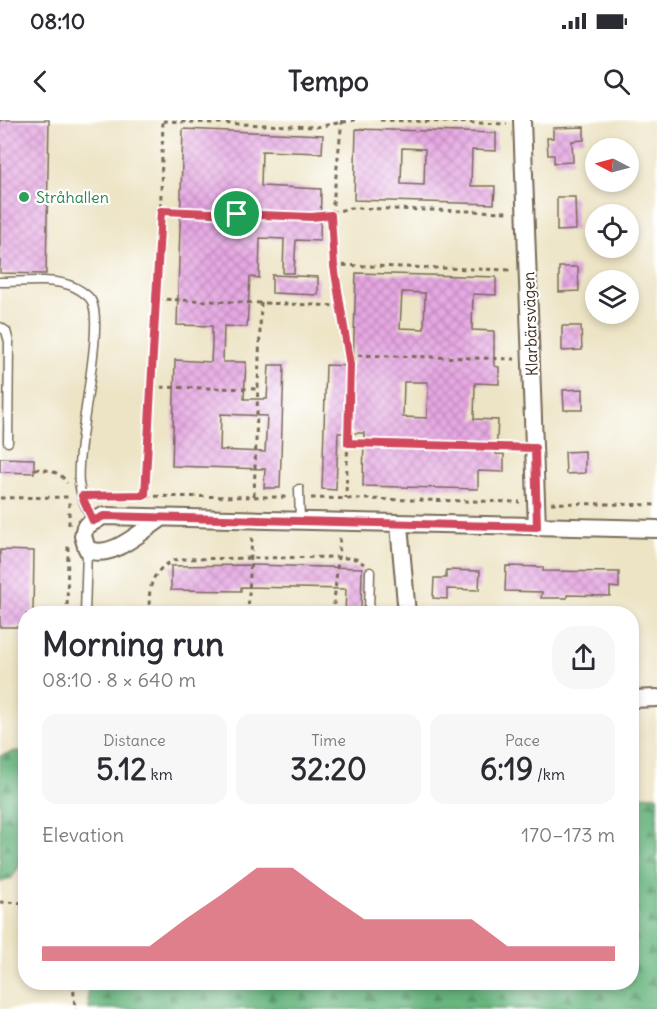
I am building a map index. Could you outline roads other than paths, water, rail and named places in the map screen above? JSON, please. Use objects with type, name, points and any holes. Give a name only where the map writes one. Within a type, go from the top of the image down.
[{"type":"street","name":"Klarbärsvägen","points":[[523,122],[537,527]]},
{"type":"street","points":[[162,518],[114,549],[104,553],[87,549],[83,536],[85,527],[104,516],[399,525],[657,529]]},
{"type":"street","points":[[399,525],[406,606]]},
{"type":"street","points":[[639,699],[657,698]]},
{"type":"lane","points":[[0,282],[68,284],[91,300],[96,315],[79,481],[82,496],[93,521]]},
{"type":"lane","points":[[0,327],[6,331],[9,342],[9,442]]},
{"type":"lane","points":[[299,493],[300,522]]},
{"type":"lane","points":[[85,606],[87,549]]},
{"type":"lane","points":[[369,606],[370,572]]},
{"type":"place","name":"Stråhallen","points":[[24,197]]}]
